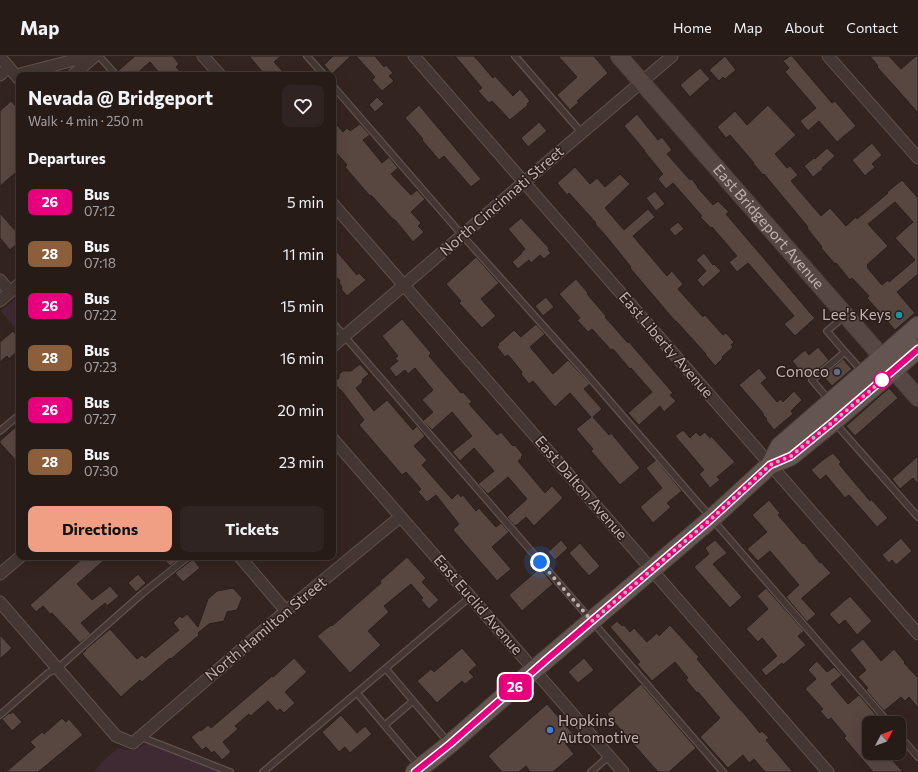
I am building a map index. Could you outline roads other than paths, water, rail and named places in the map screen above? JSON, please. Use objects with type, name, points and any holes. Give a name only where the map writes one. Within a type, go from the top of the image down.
[{"type":"main road","points":[[770,465],[780,446],[918,326]]},
{"type":"main road","points":[[418,770],[711,519],[770,465],[791,456],[918,349]]},
{"type":"street","points":[[23,72],[90,56]]},
{"type":"street","points":[[76,72],[95,56]]},
{"type":"street","points":[[203,56],[217,72]]},
{"type":"street","name":"East Liberty Avenue","points":[[414,56],[918,634]]},
{"type":"street","name":"East Bridgeport Avenue","points":[[619,56],[918,398]]},
{"type":"street","name":"North Cincinnati Street","points":[[336,344],[462,234],[672,56]]},
{"type":"street","points":[[828,56],[918,158]]},
{"type":"street","points":[[0,57],[15,74]]},
{"type":"street","points":[[0,75],[15,74]]},
{"type":"street","name":"East Dalton Avenue","points":[[336,207],[828,772]]},
{"type":"street","points":[[0,280],[10,292]]},
{"type":"street","points":[[0,301],[16,287]]},
{"type":"street","name":"East Euclid Avenue","points":[[336,442],[623,772]]},
{"type":"street","name":"North Hamilton Street","points":[[137,740],[286,611],[400,516]]},
{"type":"street","points":[[0,574],[16,560]]},
{"type":"street","points":[[243,560],[286,611]]},
{"type":"street","points":[[0,602],[116,736],[137,740]]},
{"type":"lane","points":[[100,56],[113,72]]},
{"type":"lane","points":[[307,56],[321,72]]},
{"type":"lane","points":[[515,56],[582,133]]},
{"type":"lane","points":[[336,89],[883,716]]},
{"type":"lane","points":[[846,315],[827,331],[863,373]]},
{"type":"lane","points":[[336,326],[723,772]]},
{"type":"lane","points":[[830,401],[812,380],[845,352]]},
{"type":"lane","points":[[0,431],[16,418]]},
{"type":"lane","points":[[834,421],[918,517]]},
{"type":"lane","points":[[0,714],[48,673],[58,668],[143,593],[184,560]]},
{"type":"lane","points":[[263,772],[470,597]]},
{"type":"lane","points":[[386,668],[450,744]]},
{"type":"lane","points":[[357,692],[385,725],[418,770]]},
{"type":"lane","points":[[385,725],[413,701]]},
{"type":"lane","points":[[137,740],[230,772]]},
{"type":"lane","points":[[906,743],[918,757]]},
{"type":"lane","points":[[591,772],[610,756]]},
{"type":"place","name":"Lee's Keys","points":[[899,315]]},
{"type":"place","name":"Conoco","points":[[837,372]]},
{"type":"place","name":"Hopkins Automotive","points":[[550,730]]}]
